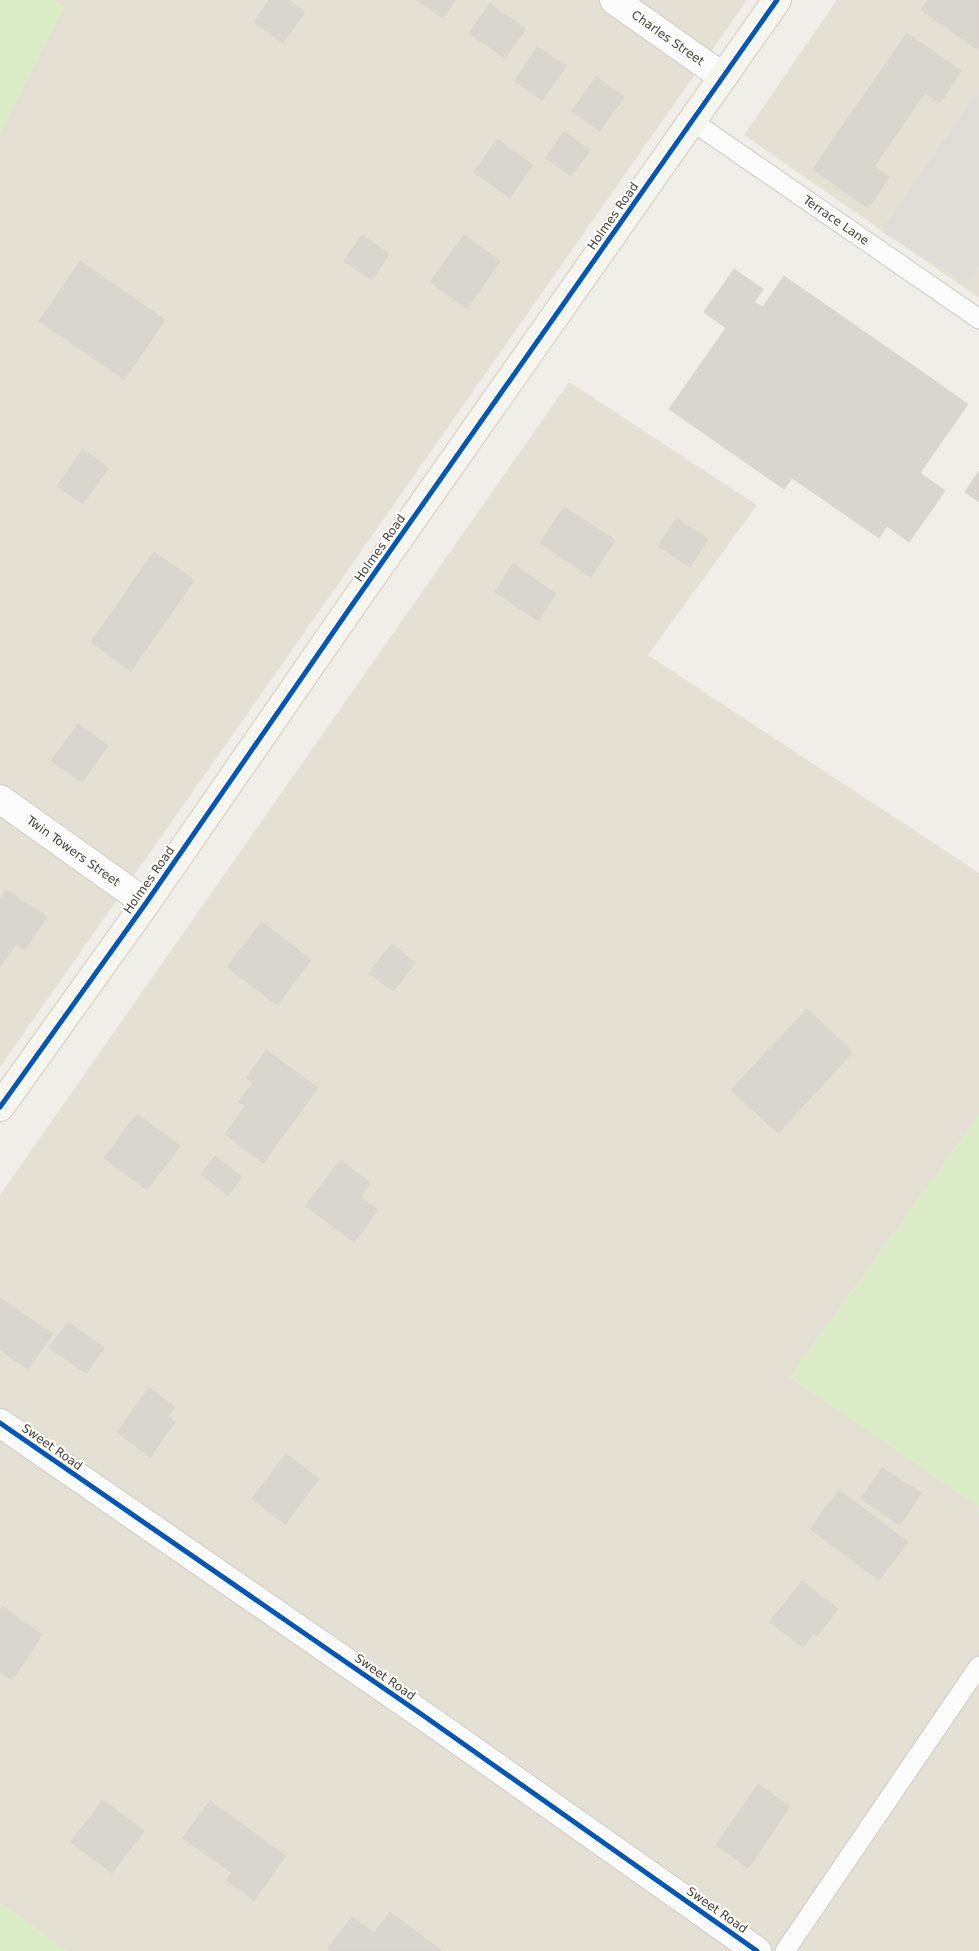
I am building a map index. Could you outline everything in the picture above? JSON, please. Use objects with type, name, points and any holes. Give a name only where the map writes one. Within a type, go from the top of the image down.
[{"type":"main road","name":"Holmes Road","points":[[0,1107],[146,903],[355,601],[777,0]]},
{"type":"street","name":"Charles Street","points":[[614,0],[723,78]]},
{"type":"street","name":"Twin Towers Street","points":[[0,799],[146,903]]},
{"type":"street","name":"Sweet Road","points":[[0,1423],[416,1711],[757,1951]]},
{"type":"lane","name":"Terrace Lane","points":[[692,121],[979,319]]},
{"type":"lane","points":[[785,1951],[979,1666]]},
{"type":"shaded area","points":[[0,0],[747,0],[0,1067]]},
{"type":"shaded area","points":[[837,0],[979,0],[979,298],[744,135]]},
{"type":"shaded area","points":[[979,90],[979,265],[966,284],[881,231]]},
{"type":"shaded area","points":[[569,382],[757,505],[648,655],[979,873],[979,1115],[790,1377],[979,1506],[979,1951],[67,1951],[0,1903],[0,1195]]},
{"type":"green space","points":[[0,0],[55,0],[65,7],[0,133]]},
{"type":"green space","points":[[979,1115],[979,1506],[790,1377]]},
{"type":"green space","points":[[0,1903],[67,1951],[0,1951]]},
{"type":"building","points":[[269,0],[288,0],[305,12],[283,43],[254,22]]},
{"type":"building","points":[[417,0],[455,0],[443,18]]},
{"type":"building","points":[[928,0],[979,0],[979,46],[977,49],[921,10]]},
{"type":"building","points":[[490,4],[526,29],[505,58],[469,33]]},
{"type":"building","points":[[907,33],[961,71],[940,103],[925,93],[874,166],[889,177],[868,208],[813,169]]},
{"type":"building","points":[[537,47],[566,66],[542,100],[514,81]]},
{"type":"building","points":[[596,77],[624,97],[600,131],[572,111]]},
{"type":"building","points":[[564,132],[590,150],[571,176],[546,158]]},
{"type":"building","points":[[497,139],[533,165],[510,198],[474,172]]},
{"type":"building","points":[[362,235],[389,254],[372,280],[344,261]]},
{"type":"building","points":[[464,235],[500,261],[467,308],[430,282]]},
{"type":"building","points":[[80,261],[165,320],[124,379],[39,321]]},
{"type":"building","points":[[734,269],[763,289],[754,302],[763,307],[784,276],[968,404],[920,473],[945,491],[909,542],[887,526],[879,538],[792,478],[784,489],[669,409],[726,328],[704,312]]},
{"type":"building","points":[[83,449],[108,468],[83,504],[57,486]]},
{"type":"building","points":[[979,471],[979,502],[965,492]]},
{"type":"building","points":[[564,507],[615,540],[591,577],[540,543]]},
{"type":"building","points":[[676,518],[708,539],[690,567],[658,546]]},
{"type":"building","points":[[154,552],[194,580],[131,671],[91,642]]},
{"type":"building","points":[[513,564],[556,594],[538,621],[495,592]]},
{"type":"building","points":[[78,724],[108,746],[82,782],[51,761]]},
{"type":"building","points":[[6,890],[47,917],[25,950],[16,944],[0,967],[0,899]]},
{"type":"building","points":[[262,922],[311,960],[277,1005],[227,967]]},
{"type":"building","points":[[392,944],[415,963],[393,991],[369,973]]},
{"type":"building","points":[[807,1009],[853,1052],[778,1133],[731,1090]]},
{"type":"building","points":[[266,1050],[318,1088],[263,1163],[225,1134],[245,1106],[239,1102],[253,1083],[246,1078]]},
{"type":"building","points":[[137,1114],[180,1146],[147,1190],[104,1158]]},
{"type":"building","points":[[215,1156],[242,1177],[228,1195],[201,1174]]},
{"type":"building","points":[[340,1160],[370,1183],[360,1197],[378,1210],[354,1242],[306,1206]]},
{"type":"building","points":[[0,1298],[53,1334],[28,1369],[0,1350]]},
{"type":"building","points":[[68,1322],[104,1348],[86,1373],[49,1348]]},
{"type":"building","points":[[149,1388],[175,1407],[168,1416],[175,1422],[150,1457],[117,1432]]},
{"type":"building","points":[[286,1454],[319,1479],[285,1524],[252,1499]]},
{"type":"building","points":[[882,1468],[921,1493],[900,1525],[861,1499]]},
{"type":"building","points":[[839,1490],[908,1542],[879,1580],[810,1529]]},
{"type":"building","points":[[802,1581],[838,1609],[817,1636],[814,1633],[803,1647],[770,1622]]},
{"type":"building","points":[[3,1607],[42,1635],[12,1680],[0,1672],[0,1612]]},
{"type":"building","points":[[758,1784],[790,1807],[748,1868],[716,1845]]},
{"type":"building","points":[[103,1800],[144,1831],[112,1873],[71,1842]]},
{"type":"building","points":[[210,1801],[286,1856],[254,1900],[226,1880],[232,1873],[183,1838]]},
{"type":"building","points":[[390,1912],[442,1951],[332,1951],[328,1948],[352,1917],[374,1933]]},
{"type":"cycle path","points":[[0,1107],[146,903],[350,608],[777,0]]},
{"type":"cycle path","points":[[0,1423],[424,1716],[757,1951]]}]
